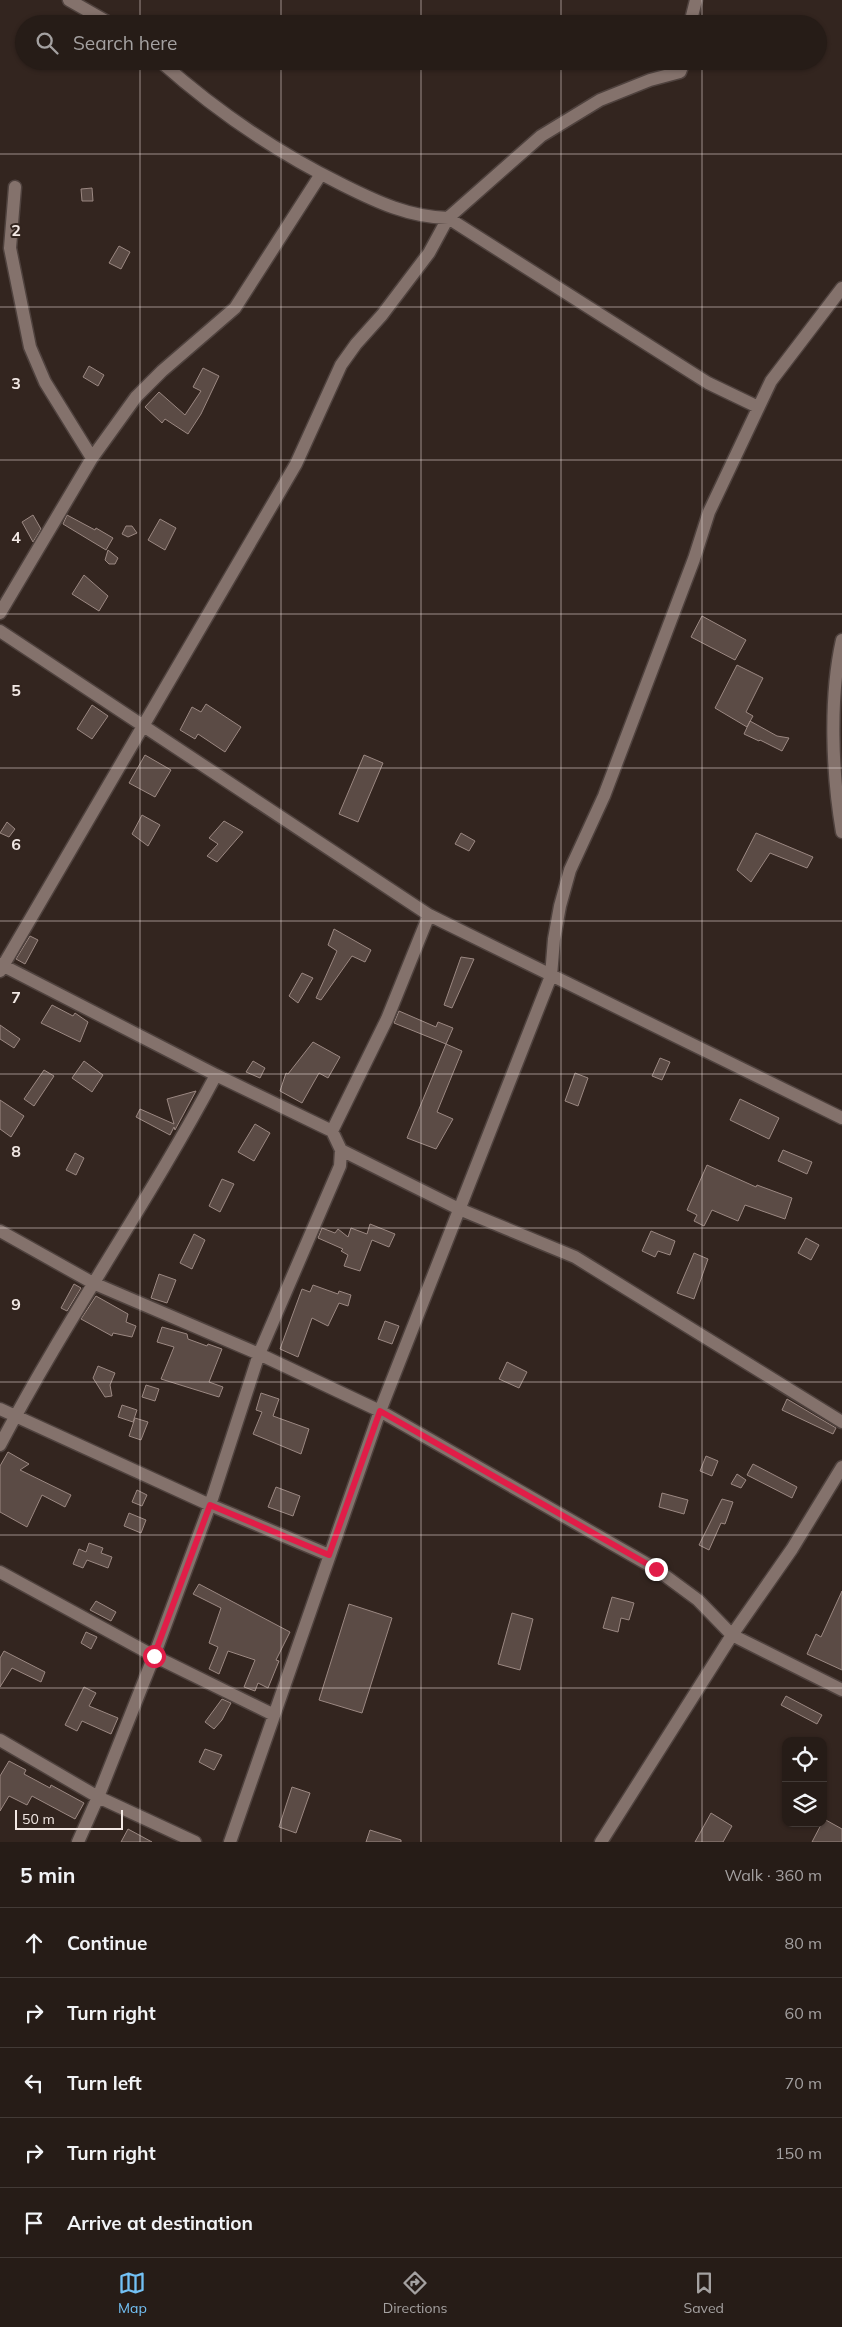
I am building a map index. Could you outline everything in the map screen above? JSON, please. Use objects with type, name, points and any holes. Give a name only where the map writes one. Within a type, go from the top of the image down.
[{"type":"street","points":[[69,0],[95,15]]},
{"type":"street","points":[[692,15],[696,0]]},
{"type":"street","points":[[170,70],[209,103],[248,132],[321,174],[389,208],[430,218],[448,218],[708,383],[758,407]]},
{"type":"street","points":[[78,1842],[154,1656],[210,1505],[260,1354],[340,1166],[342,1150],[332,1130],[216,1075],[1,966],[296,464],[341,365],[430,253],[448,218],[541,136],[600,100],[650,80],[680,72],[681,70]]},
{"type":"street","points":[[0,613],[92,458],[136,397],[162,371],[235,308],[321,174]]},
{"type":"street","points":[[15,187],[10,248],[30,347],[45,382],[92,458]]},
{"type":"street","points":[[230,1842],[380,1411],[551,976],[554,939],[560,906],[570,870],[604,796],[694,559],[709,512],[771,381],[842,288]]},
{"type":"street","points":[[0,630],[429,915],[842,1118]]},
{"type":"street","points":[[842,640],[835,692],[835,735],[836,779],[842,832]]},
{"type":"street","points":[[332,1130],[387,1019],[429,915]]},
{"type":"street","points":[[0,1444],[93,1283],[195,1116],[216,1075]]},
{"type":"street","points":[[342,1150],[459,1209],[575,1257],[842,1422]]},
{"type":"street","points":[[0,1231],[93,1283],[260,1354],[380,1411],[656,1569],[698,1600],[732,1635],[842,1690]]},
{"type":"street","points":[[0,1410],[210,1505],[329,1555]]},
{"type":"street","points":[[601,1842],[732,1635],[792,1549],[842,1467]]},
{"type":"street","points":[[0,1572],[154,1656],[274,1715]]},
{"type":"street","points":[[0,1740],[98,1797],[195,1842]]},
{"type":"building","points":[[92,188],[93,201],[82,201],[81,189]]},
{"type":"building","points":[[119,246],[130,252],[121,269],[109,263]]},
{"type":"building","points":[[89,366],[104,375],[98,386],[83,377]]},
{"type":"building","points":[[203,368],[219,376],[201,414],[188,434],[165,419],[162,423],[145,407],[159,392],[185,415],[201,391],[193,387]]},
{"type":"building","points":[[33,515],[41,529],[33,542],[22,522]]},
{"type":"building","points":[[67,515],[113,538],[106,550],[63,524]]},
{"type":"building","points":[[160,519],[176,528],[165,550],[148,540]]},
{"type":"building","points":[[126,526],[132,526],[137,533],[128,537],[122,534]]},
{"type":"building","points":[[108,550],[118,558],[115,564],[109,564],[105,560]]},
{"type":"building","points":[[84,575],[108,596],[99,611],[72,594]]},
{"type":"building","points":[[702,616],[746,640],[735,660],[691,637]]},
{"type":"building","points":[[737,665],[763,678],[746,712],[753,716],[747,727],[715,708]]},
{"type":"building","points":[[206,704],[241,727],[225,752],[198,734],[195,739],[180,730],[192,707],[201,712]]},
{"type":"building","points":[[92,705],[108,716],[92,739],[77,729]]},
{"type":"building","points":[[750,721],[777,736],[789,738],[782,751],[744,734]]},
{"type":"building","points":[[145,755],[171,770],[155,797],[129,783]]},
{"type":"building","points":[[364,755],[383,763],[358,822],[339,814]]},
{"type":"building","points":[[142,815],[160,825],[148,846],[132,834]]},
{"type":"building","points":[[224,821],[243,832],[217,862],[207,856],[218,844],[209,838]]},
{"type":"building","points":[[7,822],[15,829],[9,837],[0,833]]},
{"type":"building","points":[[461,833],[475,841],[469,851],[455,844]]},
{"type":"building","points":[[756,833],[813,857],[807,868],[770,853],[751,882],[737,870]]},
{"type":"building","points":[[334,929],[371,950],[365,962],[352,956],[321,1000],[316,998],[337,951],[328,945]]},
{"type":"building","points":[[30,936],[38,940],[25,964],[16,959]]},
{"type":"building","points":[[461,957],[474,959],[452,1008],[444,1005]]},
{"type":"building","points":[[302,973],[313,978],[298,1003],[289,996]]},
{"type":"building","points":[[52,1005],[73,1016],[75,1013],[88,1022],[80,1042],[41,1023]]},
{"type":"building","points":[[399,1011],[436,1027],[438,1022],[453,1028],[446,1044],[394,1023]]},
{"type":"building","points":[[0,1025],[20,1039],[14,1048],[0,1039]]},
{"type":"building","points":[[313,1042],[340,1057],[328,1078],[319,1073],[302,1103],[280,1091],[286,1073],[288,1074]]},
{"type":"building","points":[[446,1044],[462,1051],[437,1112],[453,1119],[436,1149],[407,1138]]},
{"type":"building","points":[[660,1058],[670,1062],[662,1080],[652,1076]]},
{"type":"building","points":[[84,1061],[103,1075],[92,1092],[72,1078]]},
{"type":"building","points":[[253,1061],[265,1068],[260,1078],[246,1072]]},
{"type":"building","points":[[44,1070],[54,1076],[34,1106],[24,1099]]},
{"type":"building","points":[[575,1073],[588,1078],[578,1106],[565,1101]]},
{"type":"building","points":[[196,1091],[175,1130],[174,1127],[170,1135],[136,1117],[140,1109],[174,1124],[167,1099]]},
{"type":"building","points":[[740,1099],[779,1118],[769,1139],[730,1120]]},
{"type":"building","points":[[0,1100],[24,1116],[11,1137],[0,1129]]},
{"type":"building","points":[[255,1124],[270,1133],[254,1161],[238,1152]]},
{"type":"building","points":[[783,1150],[812,1162],[807,1174],[778,1161]]},
{"type":"building","points":[[75,1153],[84,1158],[76,1175],[66,1170]]},
{"type":"building","points":[[707,1165],[756,1187],[757,1185],[792,1198],[785,1219],[745,1205],[738,1221],[712,1210],[704,1226],[694,1221],[697,1215],[687,1210]]},
{"type":"building","points":[[222,1179],[234,1184],[220,1212],[209,1206]]},
{"type":"building","points":[[370,1224],[395,1234],[389,1247],[372,1240],[360,1271],[344,1266],[348,1255],[341,1251],[343,1249],[318,1238],[322,1228],[335,1233],[338,1229],[348,1237],[351,1228],[367,1234]]},
{"type":"building","points":[[651,1231],[675,1241],[670,1255],[658,1251],[655,1257],[642,1251]]},
{"type":"building","points":[[194,1234],[205,1240],[192,1269],[180,1263]]},
{"type":"building","points":[[806,1238],[819,1245],[811,1260],[798,1253]]},
{"type":"building","points":[[694,1253],[708,1259],[694,1299],[677,1293]]},
{"type":"building","points":[[159,1274],[176,1280],[167,1303],[151,1298]]},
{"type":"building","points":[[74,1284],[81,1288],[67,1311],[61,1308]]},
{"type":"building","points":[[313,1285],[338,1294],[339,1291],[351,1295],[348,1306],[339,1303],[328,1326],[312,1318],[298,1357],[280,1349],[302,1289],[310,1292]]},
{"type":"building","points":[[96,1296],[128,1314],[126,1322],[136,1326],[132,1337],[113,1333],[112,1336],[81,1319]]},
{"type":"building","points":[[385,1321],[399,1326],[392,1344],[378,1339]]},
{"type":"building","points":[[162,1327],[187,1334],[188,1339],[207,1346],[208,1344],[222,1349],[209,1382],[223,1387],[219,1397],[161,1379],[174,1347],[157,1342]]},
{"type":"building","points":[[507,1362],[527,1372],[519,1388],[499,1379]]},
{"type":"building","points":[[98,1366],[115,1373],[110,1385],[112,1396],[105,1397],[93,1378]]},
{"type":"building","points":[[146,1385],[159,1389],[155,1401],[142,1397]]},
{"type":"building","points":[[261,1393],[279,1399],[273,1416],[309,1429],[301,1454],[253,1434],[262,1412],[256,1410]]},
{"type":"building","points":[[787,1399],[836,1428],[833,1434],[782,1410]]},
{"type":"building","points":[[122,1405],[137,1410],[133,1422],[118,1417]]},
{"type":"building","points":[[135,1418],[148,1422],[141,1440],[129,1436]]},
{"type":"building","points":[[8,1452],[29,1464],[20,1470],[71,1495],[65,1507],[42,1495],[27,1527],[0,1512],[0,1466]]},
{"type":"building","points":[[706,1456],[718,1461],[712,1476],[700,1471]]},
{"type":"building","points":[[753,1464],[797,1487],[792,1498],[747,1475]]},
{"type":"building","points":[[737,1474],[746,1480],[741,1488],[731,1484]]},
{"type":"building","points":[[276,1487],[300,1496],[293,1516],[268,1507]]},
{"type":"building","points":[[137,1490],[147,1495],[142,1506],[132,1502]]},
{"type":"building","points":[[662,1493],[688,1500],[684,1514],[659,1507]]},
{"type":"building","points":[[722,1499],[733,1502],[725,1524],[721,1523],[709,1550],[699,1545]]},
{"type":"building","points":[[129,1513],[146,1520],[141,1533],[124,1526]]},
{"type":"building","points":[[89,1543],[103,1548],[101,1553],[112,1557],[108,1568],[87,1560],[83,1568],[73,1564],[79,1549],[86,1552]]},
{"type":"building","points":[[199,1584],[290,1632],[276,1660],[279,1661],[268,1688],[258,1683],[255,1691],[244,1687],[255,1660],[228,1651],[219,1674],[209,1669],[218,1647],[209,1643],[221,1608],[193,1594]]},
{"type":"building","points":[[842,1591],[842,1670],[807,1654],[816,1634],[821,1637]]},
{"type":"building","points":[[612,1597],[634,1603],[629,1620],[621,1618],[618,1632],[603,1628]]},
{"type":"building","points":[[96,1601],[116,1612],[111,1621],[90,1610]]},
{"type":"building","points":[[349,1604],[392,1618],[362,1713],[319,1700]]},
{"type":"building","points":[[512,1613],[533,1619],[520,1670],[498,1664]]},
{"type":"building","points":[[86,1632],[97,1637],[91,1649],[81,1643]]},
{"type":"building","points":[[4,1651],[45,1672],[41,1682],[12,1668],[0,1687],[0,1658]]},
{"type":"building","points":[[84,1687],[96,1693],[89,1706],[118,1718],[111,1734],[82,1721],[77,1731],[65,1725]]},
{"type":"building","points":[[786,1696],[822,1715],[817,1724],[781,1705]]},
{"type":"building","points":[[222,1699],[231,1703],[222,1720],[214,1729],[205,1722]]},
{"type":"building","points":[[205,1749],[222,1755],[214,1770],[199,1762]]},
{"type":"building","points":[[9,1761],[26,1770],[24,1774],[50,1788],[51,1785],[84,1803],[75,1819],[32,1796],[27,1805],[9,1796],[0,1811],[0,1776]]},
{"type":"building","points":[[292,1787],[310,1793],[296,1833],[279,1827]]},
{"type":"building","points":[[711,1813],[732,1826],[723,1842],[695,1842]]},
{"type":"building","points":[[827,1821],[842,1829],[842,1842],[812,1842],[820,1827],[827,1827]]},
{"type":"building","points":[[128,1829],[152,1842],[121,1842]]},
{"type":"building","points":[[370,1830],[401,1840],[401,1842],[366,1842]]},
{"type":"route","points":[[154,1656],[210,1505],[329,1555],[380,1411],[656,1569]]}]
